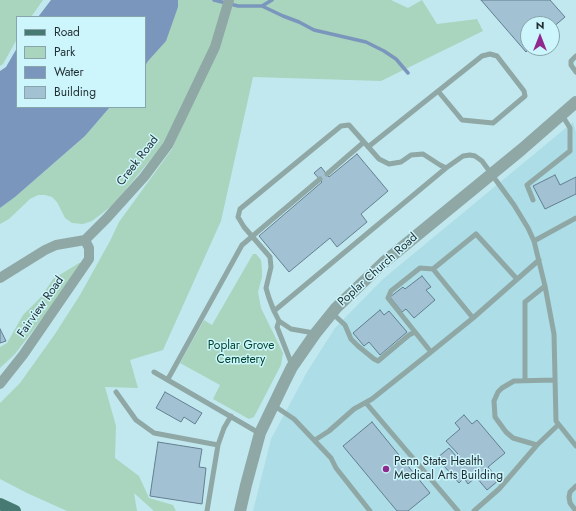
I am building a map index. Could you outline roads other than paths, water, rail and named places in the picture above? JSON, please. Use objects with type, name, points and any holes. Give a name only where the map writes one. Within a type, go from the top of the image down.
[{"type":"main road","points":[[0,504],[15,511]]},
{"type":"street","name":"Creek Road","points":[[85,240],[144,177],[168,145],[214,47],[228,4]]},
{"type":"street","name":"Poplar Church Road","points":[[240,511],[260,433],[272,405],[292,367],[332,313],[383,263],[576,102]]},
{"type":"street","points":[[0,278],[51,247],[68,242],[85,240]]},
{"type":"street","name":"Fairview Road","points":[[0,384],[23,355],[89,259],[89,248],[85,240]]},
{"type":"lane","points":[[368,147],[438,91],[482,56],[490,54],[497,56],[524,91],[525,96],[493,123],[462,120],[438,91]]},
{"type":"lane","points":[[576,56],[570,61],[576,72]]},
{"type":"lane","points":[[533,200],[527,185],[570,151],[570,128],[561,115]]},
{"type":"lane","points":[[315,334],[291,329],[279,321],[266,288],[271,268],[270,257],[238,217],[240,209],[341,126],[349,125],[379,159],[389,164],[401,162],[411,155],[423,154],[446,168]]},
{"type":"lane","points":[[327,174],[364,142]]},
{"type":"lane","points":[[274,311],[446,168],[463,156],[475,156],[482,161],[514,205],[534,240],[554,334],[556,421],[576,446]]},
{"type":"lane","points":[[168,379],[242,245],[320,179]]},
{"type":"lane","points":[[534,240],[576,218]]},
{"type":"lane","points":[[430,352],[388,298],[391,291],[420,268],[433,269],[476,234],[517,279]]},
{"type":"lane","points":[[315,440],[329,431],[354,409],[366,403],[473,318],[539,260]]},
{"type":"lane","points":[[433,269],[473,318]]},
{"type":"lane","points":[[525,380],[525,302],[545,286]]},
{"type":"lane","points":[[332,313],[345,325],[351,339],[378,361],[409,335],[415,332]]},
{"type":"lane","points":[[279,321],[277,327],[292,367]]},
{"type":"lane","points":[[154,372],[260,433]]},
{"type":"lane","points":[[538,445],[513,438],[499,423],[494,413],[494,401],[498,392],[502,388],[514,381],[554,380]]},
{"type":"lane","points":[[116,392],[136,420],[154,433],[218,446]]},
{"type":"lane","points":[[366,403],[458,511]]},
{"type":"lane","points":[[272,405],[294,419],[315,440],[331,458],[336,468],[370,511]]},
{"type":"lane","points":[[207,511],[218,446],[231,416]]},
{"type":"lane","points":[[474,511],[499,489],[558,425]]},
{"type":"lane","points":[[576,486],[570,492],[569,498],[570,503],[576,511]]},
{"type":"water","points":[[51,0],[178,0],[178,7],[166,41],[146,64],[146,16],[39,16]]},
{"type":"water","points":[[16,50],[16,108],[109,108],[85,136],[15,197],[0,208],[0,71],[6,67]]},
{"type":"waterway","points":[[214,0],[238,6],[262,6],[314,30],[366,42],[396,59],[408,73]]},
{"type":"waterway","points":[[262,6],[272,0]]},
{"type":"place","name":"Penn State Health Medical Arts Building","points":[[386,469]]},
{"type":"park label","name":"Poplar Grove Cemetery","points":[[241,353]]}]
